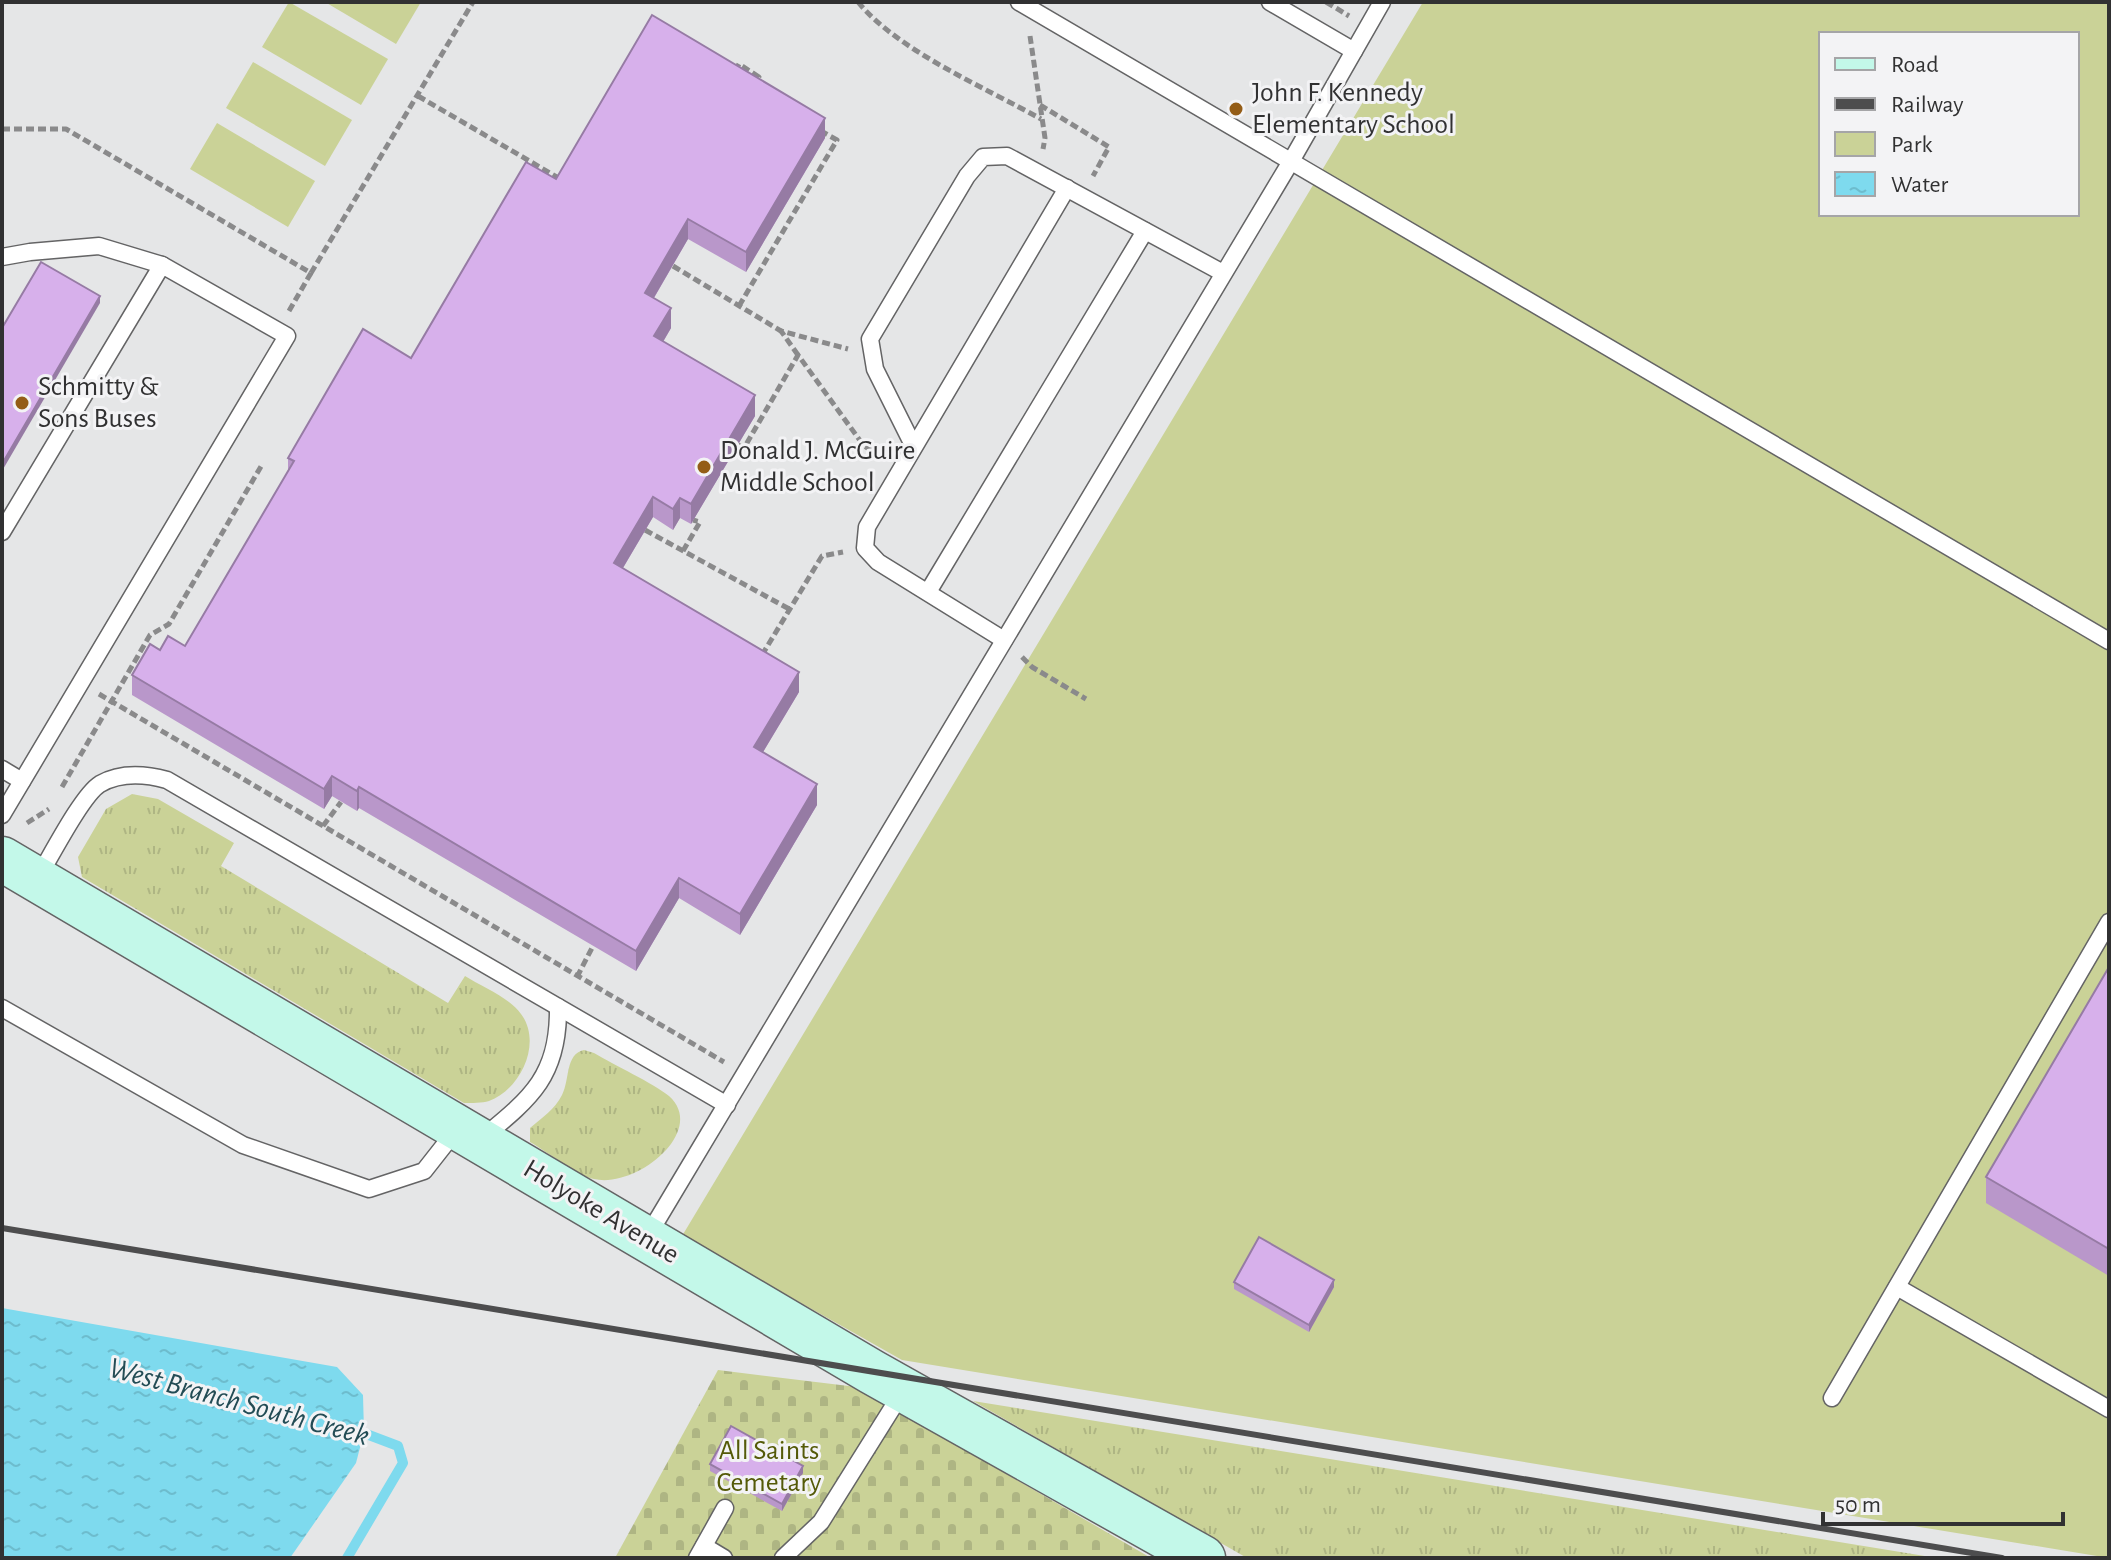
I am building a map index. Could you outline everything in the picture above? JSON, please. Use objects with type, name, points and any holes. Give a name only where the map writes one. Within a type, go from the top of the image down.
[{"type":"street","name":"Holyoke Avenue","points":[[14,844],[469,1134],[904,1390],[1203,1558]]},
{"type":"lane","points":[[1019,2],[2109,641]]},
{"type":"lane","points":[[1270,2],[1354,51]]},
{"type":"lane","points":[[646,1239],[1290,163],[1382,2]]},
{"type":"lane","points":[[913,445],[875,369],[870,339],[967,176],[983,157],[1007,156],[1223,273]]},
{"type":"lane","points":[[1004,640],[878,562],[865,548],[867,527],[1067,188]]},
{"type":"lane","points":[[928,592],[1145,231]]},
{"type":"lane","points":[[2,257],[99,246],[162,265],[287,336],[22,781],[14,844]]},
{"type":"lane","points":[[2,532],[162,265]]},
{"type":"lane","points":[[2,769],[22,781]]},
{"type":"lane","points":[[14,844],[85,802],[99,785],[138,773],[167,780],[727,1105]]},
{"type":"lane","points":[[1832,1398],[2109,922]]},
{"type":"lane","points":[[2,1008],[243,1145],[369,1189],[424,1171],[469,1134],[526,1103],[546,1074],[558,1036],[558,1007]]},
{"type":"lane","points":[[1897,1287],[2109,1409]]},
{"type":"lane","points":[[783,1558],[821,1522],[904,1390]]},
{"type":"lane","points":[[724,1558],[700,1552],[725,1508]]},
{"type":"path","points":[[278,330],[473,2]]},
{"type":"path","points":[[858,2],[871,18],[925,55],[1041,119]]},
{"type":"path","points":[[1037,13],[1029,33],[1045,138],[1040,174]]},
{"type":"path","points":[[730,78],[739,64],[759,77],[752,90]]},
{"type":"path","points":[[418,96],[566,182]]},
{"type":"path","points":[[1039,105],[1109,147],[1083,197]]},
{"type":"path","points":[[739,306],[837,140],[812,126]]},
{"type":"path","points":[[2,129],[66,129],[311,273]]},
{"type":"path","points":[[560,179],[568,165]]},
{"type":"path","points":[[673,266],[781,331],[873,356]]},
{"type":"path","points":[[781,331],[864,446],[901,467]]},
{"type":"path","points":[[738,445],[744,448],[798,355]]},
{"type":"path","points":[[14,844],[26,823],[48,810],[150,635],[169,624],[263,463]]},
{"type":"path","points":[[683,551],[700,522],[693,520]]},
{"type":"path","points":[[645,530],[791,610]]},
{"type":"path","points":[[754,666],[822,556],[865,548]]},
{"type":"path","points":[[1004,640],[1032,667],[1086,699]]},
{"type":"path","points":[[80,685],[112,700],[745,1074]]},
{"type":"path","points":[[323,826],[341,802]]},
{"type":"path","points":[[577,977],[593,946]]},
{"type":"green space","points":[[289,2],[388,59],[361,105],[262,47]]},
{"type":"green space","points":[[325,2],[421,2],[396,44]]},
{"type":"green space","points":[[1423,2],[2109,2],[2109,1558],[902,1360],[682,1236]]},
{"type":"green space","points":[[253,62],[352,120],[325,166],[226,108]]},
{"type":"green space","points":[[217,123],[315,181],[288,227],[190,169]]},
{"type":"green space","points":[[132,794],[158,799],[234,843],[221,866],[448,1003],[465,976],[510,1002],[521,1014],[530,1038],[529,1051],[519,1076],[510,1087],[489,1101],[464,1103],[82,877],[78,857],[106,809]]},
{"type":"green space","points":[[584,1050],[662,1091],[679,1110],[680,1125],[673,1140],[662,1154],[629,1175],[611,1180],[587,1177],[530,1142],[530,1128],[559,1100],[571,1062],[578,1052]]},
{"type":"green space","name":"All Saints Cemetary","points":[[718,1370],[857,1387],[1151,1558],[615,1558]]},
{"type":"green space","points":[[973,1401],[1937,1558],[1247,1558]]},
{"type":"water","points":[[2,1308],[337,1367],[363,1395],[364,1432],[356,1463],[290,1558],[2,1558]]},
{"type":"building","points":[[652,15],[825,118],[746,252],[688,219],[645,293],[671,308],[654,336],[755,395],[691,504],[680,498],[673,509],[653,497],[614,563],[799,672],[754,747],[817,784],[740,914],[679,878],[636,951],[359,787],[357,791],[332,776],[324,789],[132,675],[150,644],[160,650],[168,636],[185,646],[294,461],[288,458],[363,329],[411,358],[526,162],[556,179]]},
{"type":"building","name":"Schmitty & Sons Buses","points":[[41,262],[100,296],[2,464],[2,328]]},
{"type":"building","points":[[2109,967],[2109,1249],[1986,1177]]},
{"type":"building","points":[[1259,1237],[1334,1280],[1309,1325],[1234,1282]]},
{"type":"building","points":[[731,1426],[803,1466],[782,1504],[710,1464]]},
{"type":"waterway","name":"West Branch South Creek","points":[[347,1558],[403,1463],[398,1446],[353,1429]]},
{"type":"railway","points":[[2,1228],[2002,1558]]},
{"type":"place","name":"John F. Kennedy Elementary School","points":[[1236,109]]},
{"type":"place","name":"Schmitty & Sons Buses","points":[[22,403]]},
{"type":"place","name":"Donald J. McGuire Middle School","points":[[704,467]]}]
